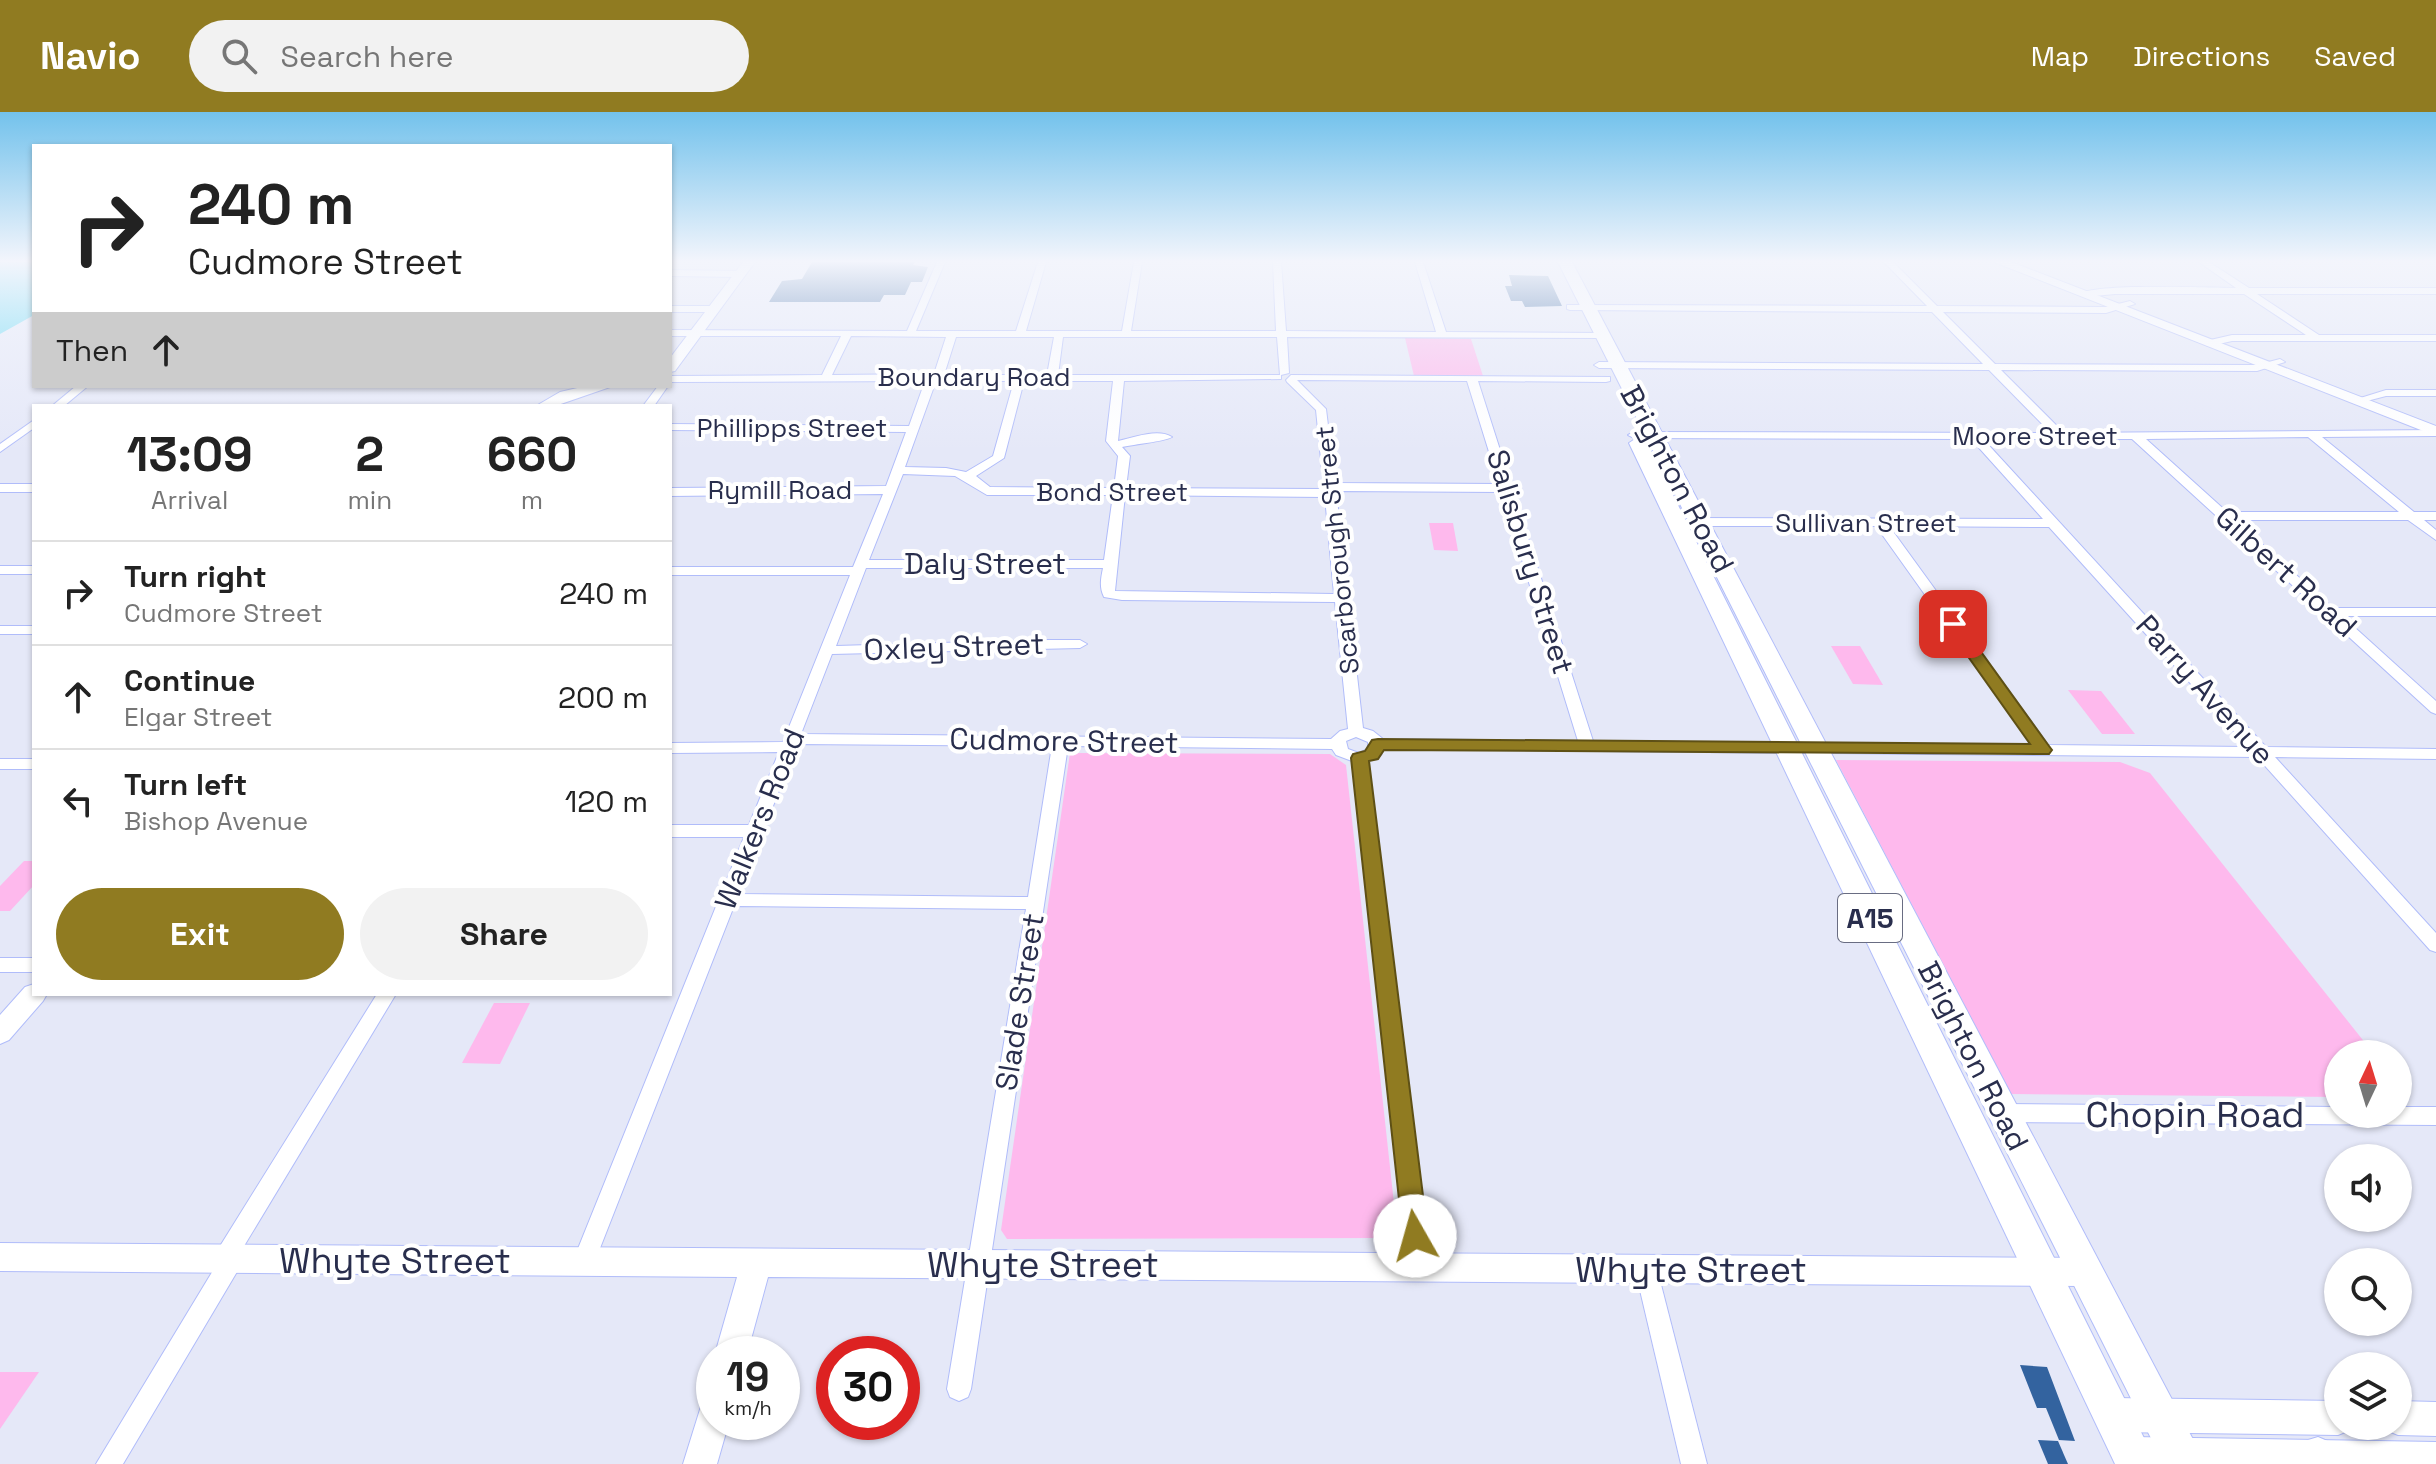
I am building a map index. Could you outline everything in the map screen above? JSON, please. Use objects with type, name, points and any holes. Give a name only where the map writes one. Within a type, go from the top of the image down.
[{"type":"main road","name":"Brighton Road","points":[[1579,325],[1644,435],[1800,747],[2040,1272],[2134,1459]]},
{"type":"main road","name":"Brighton Road","points":[[1598,325],[1604,335],[1607,370]]},
{"type":"main road","name":"Brighton Road","points":[[1800,747],[2002,1113],[2184,1460]]},
{"type":"street","points":[[672,373],[702,325]]},
{"type":"street","points":[[910,334],[914,325]]},
{"type":"street","points":[[1020,334],[1023,325]]},
{"type":"street","points":[[1126,334],[1127,325]]},
{"type":"street","points":[[1281,325],[1289,379]]},
{"type":"street","points":[[1439,325],[1442,335]]},
{"type":"street","points":[[1947,325],[2061,436]]},
{"type":"street","points":[[2174,325],[2364,398],[2436,422]]},
{"type":"street","points":[[2297,325],[2317,338]]},
{"type":"street","points":[[672,333],[1604,335]]},
{"type":"street","points":[[826,377],[847,334]]},
{"type":"street","name":"Walkers Road","points":[[584,1261],[952,334]]},
{"type":"street","points":[[1052,377],[1059,334]]},
{"type":"street","points":[[2216,341],[2436,338]]},
{"type":"street","name":"Boundary Road","points":[[672,378],[1472,379],[1607,370],[2274,364]]},
{"type":"street","points":[[970,475],[998,458],[1020,377]]},
{"type":"street","points":[[1119,377],[1112,441],[1124,456],[1106,590],[1109,594],[1343,598]]},
{"type":"street","name":"Scarborough Street","points":[[1289,379],[1321,409],[1356,732]]},
{"type":"street","name":"Salisbury Street","points":[[1472,379],[1587,745]]},
{"type":"street","points":[[60,404],[80,388]]},
{"type":"street","points":[[547,404],[565,395],[597,388]]},
{"type":"street","points":[[2364,398],[2436,393]]},
{"type":"street","points":[[2364,398],[2436,432]]},
{"type":"street","points":[[0,449],[32,425]]},
{"type":"street","name":"Phillipps Street","points":[[672,427],[914,429]]},
{"type":"street","name":"Moore Street","points":[[1644,435],[2136,436],[2436,432]]},
{"type":"street","points":[[2312,435],[2436,536]]},
{"type":"street","name":"Parry Avenue","points":[[1974,436],[2436,945]]},
{"type":"street","name":"Gilbert Road","points":[[2136,436],[2436,709]]},
{"type":"street","points":[[1115,445],[1149,437],[1166,437]]},
{"type":"street","name":"Bond Street","points":[[898,471],[947,471],[970,475],[987,491],[1508,488]]},
{"type":"street","points":[[0,488],[32,488]]},
{"type":"street","name":"Rymill Road","points":[[672,492],[891,490]]},
{"type":"street","points":[[2224,516],[2436,516]]},
{"type":"street","name":"Sullivan Street","points":[[1689,522],[2054,523]]},
{"type":"street","points":[[1880,523],[2043,750]]},
{"type":"street","name":"Daly Street","points":[[672,572],[1109,564]]},
{"type":"street","points":[[0,570],[32,570]]},
{"type":"street","points":[[2329,612],[2436,612]]},
{"type":"street","points":[[0,630],[32,630]]},
{"type":"street","name":"Oxley Street","points":[[827,650],[1080,644]]},
{"type":"street","points":[[1378,744],[1372,755],[1359,758],[1346,755],[1337,744],[1345,734],[1356,732],[1368,734],[1378,744],[2436,754]]},
{"type":"street","name":"Cudmore Street","points":[[672,748],[790,743],[1061,741],[1337,744]]},
{"type":"street","name":"Slade Street","points":[[959,1389],[1061,741]]},
{"type":"street","points":[[1359,758],[1419,1267]]},
{"type":"street","points":[[0,764],[32,764]]},
{"type":"street","points":[[672,831],[755,831]]},
{"type":"street","points":[[727,900],[1036,903]]},
{"type":"street","points":[[0,965],[32,965]]},
{"type":"street","points":[[0,1033],[32,996]]},
{"type":"street","points":[[109,1464],[386,996]]},
{"type":"street","name":"Chopin Road","points":[[2002,1113],[2436,1116]]},
{"type":"street","name":"Whyte Street","points":[[0,1257],[2086,1272]]},
{"type":"street","points":[[736,1336],[757,1262]]},
{"type":"street","points":[[1646,1269],[1694,1464]]},
{"type":"street","points":[[2112,1415],[2324,1418]]},
{"type":"street","points":[[2412,1418],[2436,1419]]},
{"type":"street","points":[[700,1464],[707,1440]]},
{"type":"street","points":[[2134,1459],[2436,1459]]},
{"type":"shaded area","points":[[1405,338],[1471,339],[1483,376],[1414,376]]},
{"type":"shaded area","points":[[1429,523],[1453,523],[1458,551],[1434,550]]},
{"type":"shaded area","points":[[1831,646],[1860,646],[1883,685],[1853,684]]},
{"type":"shaded area","points":[[2068,690],[2101,691],[2135,734],[2102,734]]},
{"type":"shaded area","points":[[1070,753],[1330,754],[1346,765],[1397,1231],[1388,1238],[1007,1239],[1001,1230]]},
{"type":"shaded area","points":[[1836,760],[2120,762],[2150,773],[2363,1040],[2324,1040],[2324,1097],[2011,1094]]},
{"type":"shaded area","points":[[24,861],[32,861],[32,887],[10,911],[0,911],[0,886]]},
{"type":"shaded area","points":[[494,1003],[530,1003],[500,1064],[462,1063]]},
{"type":"shaded area","points":[[0,1372],[39,1372],[0,1429]]},
{"type":"water","points":[[0,325],[16,325],[0,334]]},
{"type":"building","points":[[2020,1365],[2047,1367],[2075,1441],[2059,1440],[2046,1408],[2037,1408]]},
{"type":"building","points":[[2038,1440],[2058,1441],[2068,1464],[2048,1464]]},
{"type":"route","points":[[1415,1236],[1359,758],[1372,755],[1378,744],[2043,750],[1953,624]]}]
